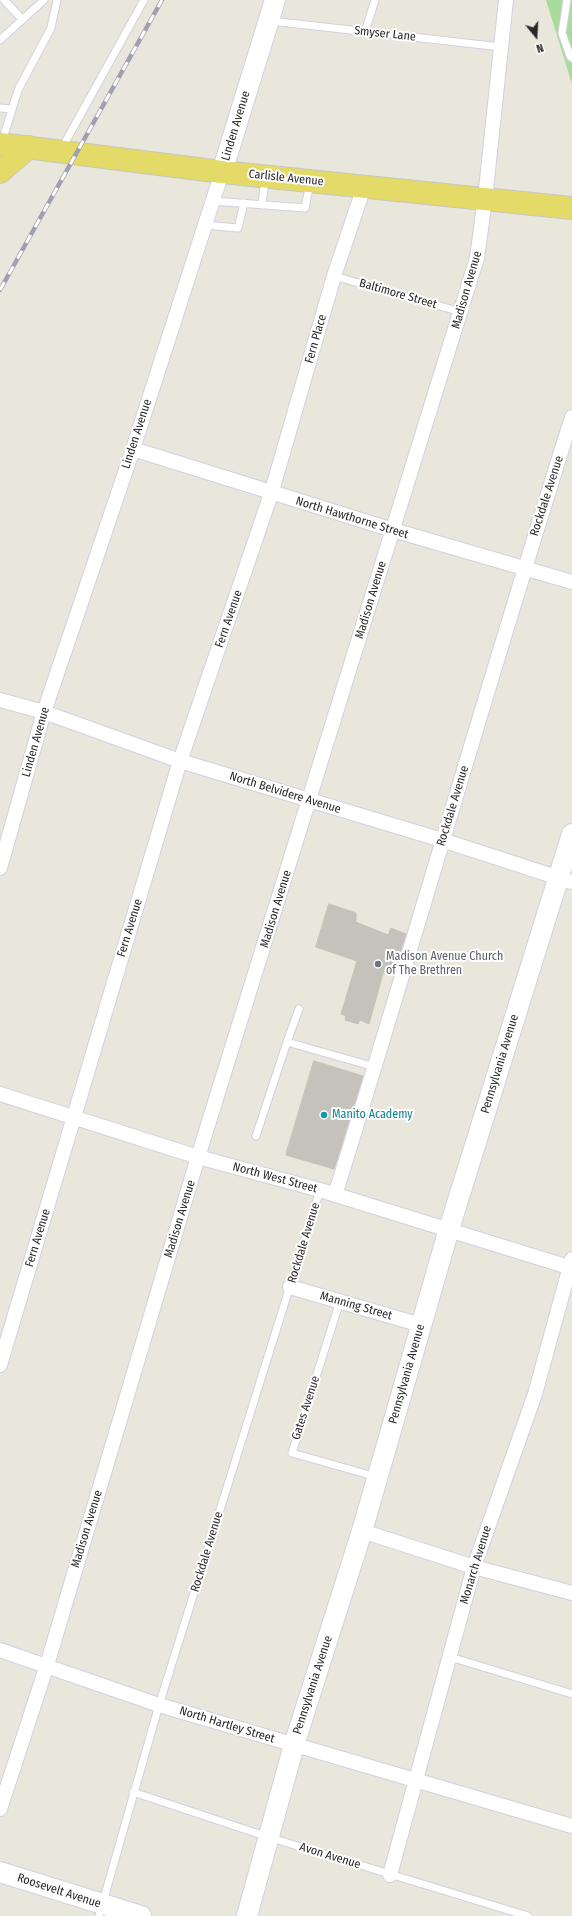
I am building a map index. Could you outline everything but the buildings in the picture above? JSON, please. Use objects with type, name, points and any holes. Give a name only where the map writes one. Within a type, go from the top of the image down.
[{"type":"main road","name":"Carlisle Avenue","points":[[1,144],[61,150],[222,172],[572,208]]},
{"type":"main road","points":[[0,172],[29,147]]},
{"type":"street","name":"Linden Avenue","points":[[0,868],[44,712],[133,449],[213,201],[275,0]]},
{"type":"street","name":"Madison Avenue","points":[[0,1809],[47,1665],[198,1157],[310,801],[392,530],[477,258],[485,199],[506,0]]},
{"type":"street","name":"Fern Place","points":[[272,494],[334,276],[364,186]]},
{"type":"street","name":"Rockdale Avenue","points":[[335,1195],[375,1067],[524,567],[572,417]]},
{"type":"street","name":"North Hawthorne Street","points":[[133,449],[272,494],[572,582]]},
{"type":"street","name":"Fern Avenue","points":[[0,1365],[180,761],[272,494]]},
{"type":"street","name":"North Belvidere Avenue","points":[[0,700],[44,712],[180,761],[442,840],[565,880]]},
{"type":"street","name":"Pennsylvania Avenue","points":[[247,1916],[294,1745],[362,1531],[449,1229],[565,880],[572,834]]},
{"type":"street","name":"North West Street","points":[[0,1094],[198,1157],[320,1190],[571,1265]]},
{"type":"street","name":"Monarch Avenue","points":[[390,1874],[474,1567],[535,1394],[571,1265]]},
{"type":"street","name":"Manning Street","points":[[290,1287],[421,1325]]},
{"type":"street","points":[[362,1531],[474,1567],[572,1593]]},
{"type":"street","name":"North Hartley Street","points":[[0,1650],[159,1705],[572,1826]]},
{"type":"street","name":"Roosevelt Avenue","points":[[0,1872],[100,1910],[141,1916]]},
{"type":"lane","points":[[4,0],[22,19]]},
{"type":"lane","points":[[0,40],[44,0]]},
{"type":"lane","points":[[1,144],[18,90],[51,28],[57,0]]},
{"type":"lane","points":[[61,150],[144,0]]},
{"type":"lane","points":[[365,32],[375,0]]},
{"type":"lane","points":[[567,0],[562,33],[572,58]]},
{"type":"lane","name":"Smyser Lane","points":[[268,21],[501,47]]},
{"type":"lane","points":[[0,108],[11,109]]},
{"type":"lane","points":[[262,205],[266,176]]},
{"type":"lane","points":[[213,201],[305,208],[310,181]]},
{"type":"lane","points":[[205,225],[238,228],[244,204]]},
{"type":"lane","name":"Baltimore Street","points":[[334,276],[461,312]]},
{"type":"lane","points":[[256,1136],[299,1009]]},
{"type":"lane","points":[[288,1042],[375,1067]]},
{"type":"lane","name":"Rockdale Avenue","points":[[100,1910],[159,1705],[320,1190]]},
{"type":"lane","name":"Gates Avenue","points":[[340,1302],[292,1453],[377,1478]]},
{"type":"lane","points":[[450,1657],[572,1694]]},
{"type":"lane","name":"Avon Avenue","points":[[133,1792],[268,1837],[528,1916]]},
{"type":"green space","points":[[546,0],[572,0],[572,84]]},
{"type":"railway","points":[[0,290],[162,0]]},
{"type":"place","name":"Madison Avenue Church of The Brethren","points":[[378,964]]},
{"type":"place","name":"Manito Academy","points":[[324,1115]]}]
